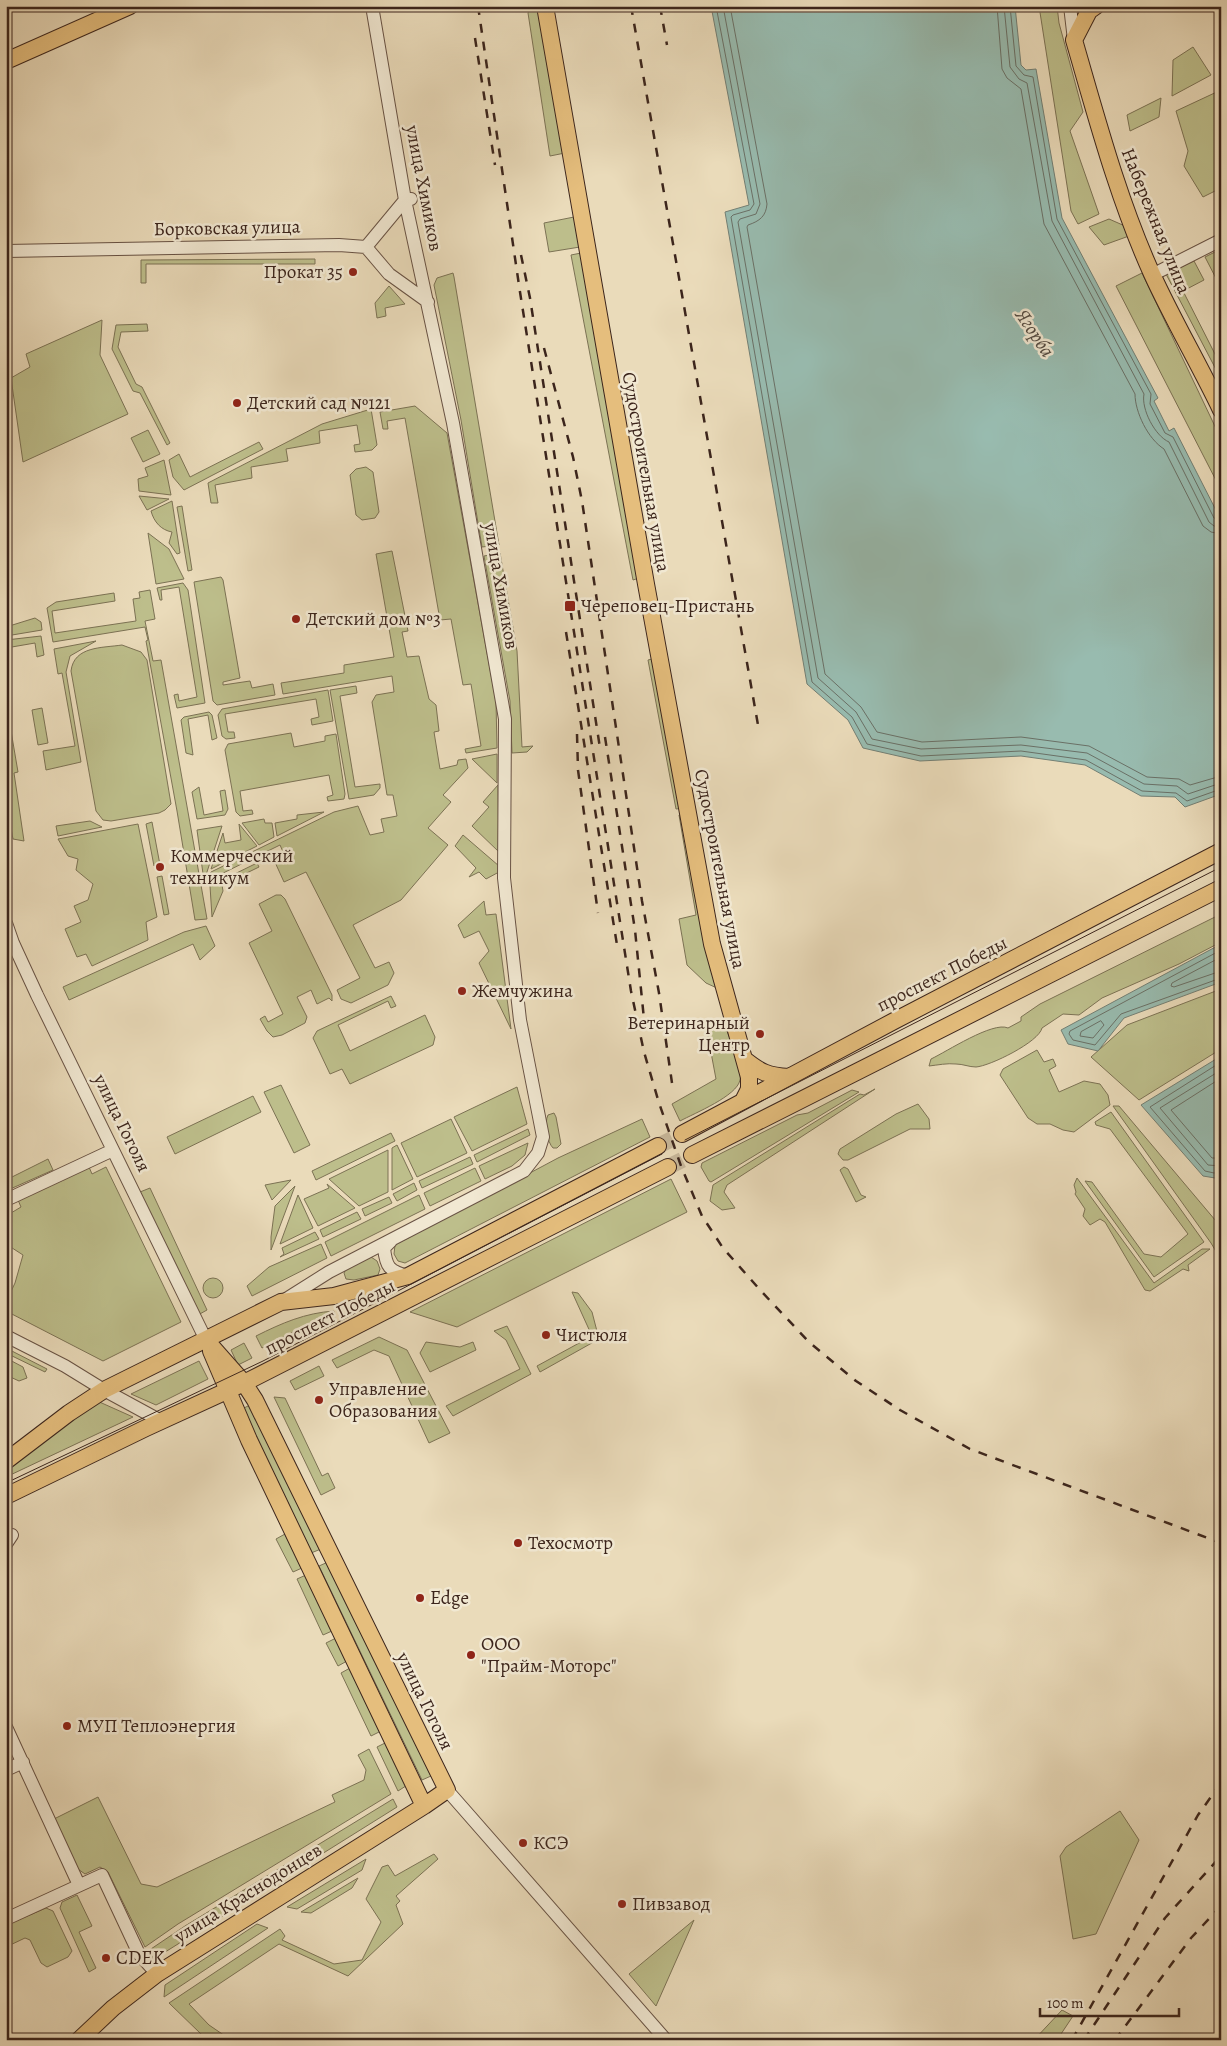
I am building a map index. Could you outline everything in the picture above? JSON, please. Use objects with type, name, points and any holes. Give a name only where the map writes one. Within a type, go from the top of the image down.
[{"type":"main road","points":[[6,61],[130,6]]},
{"type":"main road","name":"Судостроительная улица","points":[[546,6],[646,584],[712,944],[749,1077],[749,1089],[743,1101]]},
{"type":"main road","points":[[1074,40],[1089,11],[1096,6]]},
{"type":"main road","name":"Набережная улица","points":[[1074,40],[1105,148],[1152,275],[1221,410]]},
{"type":"main road","name":"проспект Победы","points":[[682,1134],[1221,851]]},
{"type":"main road","points":[[692,1154],[1221,888]]},
{"type":"main road","points":[[744,1059],[761,1072],[789,1077]]},
{"type":"main road","name":"проспект Победы","points":[[6,1461],[69,1413],[104,1390],[281,1302],[334,1296],[408,1276],[658,1146]]},
{"type":"main road","name":"проспект Победы","points":[[6,1496],[244,1383],[668,1167]]},
{"type":"main road","name":"улица Гоголя","points":[[206,1340],[244,1383],[255,1400],[446,1790]]},
{"type":"main road","name":"улица Гоголя","points":[[206,1340],[227,1391],[424,1806]]},
{"type":"main road","points":[[308,1563],[330,1552]]},
{"type":"main road","name":"улица Краснодонцев","points":[[79,2040],[113,2008],[157,1974],[424,1806],[446,1790]]},
{"type":"street","name":"улица Химиков","points":[[372,6],[453,423],[505,719],[504,878],[520,1020],[543,1138],[538,1153],[524,1172],[391,1241]]},
{"type":"street","points":[[1070,6],[1074,40]]},
{"type":"street","points":[[409,200],[366,247],[389,274],[428,302]]},
{"type":"street","points":[[1152,275],[1221,240]]},
{"type":"street","name":"Борковская улица","points":[[6,251],[339,245],[366,247]]},
{"type":"street","name":"улица Гоголя","points":[[6,923],[37,995],[206,1340]]},
{"type":"street","points":[[6,1200],[114,1150]]},
{"type":"street","points":[[391,1241],[384,1248],[388,1265],[393,1272],[408,1276]]},
{"type":"street","points":[[281,1302],[329,1272],[391,1241]]},
{"type":"street","points":[[6,1336],[65,1366],[161,1421]]},
{"type":"street","points":[[6,1726],[78,1886]]},
{"type":"street","points":[[6,1770],[23,1762]]},
{"type":"street","name":"улица Гоголя","points":[[446,1790],[666,2040]]},
{"type":"street","points":[[6,1919],[102,1874],[140,1954],[157,1974]]},
{"type":"green space","points":[[531,6],[540,6],[565,153],[550,156],[528,13]]},
{"type":"green space","points":[[1039,6],[1057,6],[1059,23],[1083,112],[1070,131],[1099,214],[1078,224],[1071,211]]},
{"type":"green space","points":[[1193,47],[1211,75],[1172,96],[1173,60]]},
{"type":"green space","points":[[1221,90],[1221,188],[1203,197],[1184,166],[1188,151],[1176,111]]},
{"type":"green space","points":[[1161,98],[1159,117],[1130,131],[1127,115]]},
{"type":"green space","points":[[574,217],[580,247],[549,252],[544,223]]},
{"type":"green space","points":[[1109,219],[1125,226],[1129,236],[1104,245],[1089,227]]},
{"type":"green space","points":[[1221,249],[1221,288],[1205,257]]},
{"type":"green space","points":[[581,253],[639,578],[633,580],[571,255]]},
{"type":"green space","points":[[315,259],[315,264],[146,264],[146,283],[141,283],[141,260]]},
{"type":"green space","points":[[1194,261],[1204,280],[1183,291],[1217,358],[1221,357],[1221,379],[1166,274]]},
{"type":"green space","points":[[453,273],[499,545],[482,547],[461,420],[434,285],[437,278]]},
{"type":"green space","points":[[1142,273],[1221,439],[1221,490],[1116,286]]},
{"type":"green space","points":[[389,286],[405,304],[385,308],[386,316],[377,318],[375,303]]},
{"type":"green space","points":[[102,320],[100,355],[128,414],[23,462],[11,378],[30,367],[26,354]]},
{"type":"green space","points":[[147,324],[148,331],[121,332],[118,347],[136,384],[142,387],[170,443],[167,445],[140,393],[133,391],[112,349],[116,325]]},
{"type":"green space","points":[[415,406],[447,433],[496,702],[497,748],[466,753],[465,749],[481,746],[471,684],[463,685],[451,619],[440,620],[405,418],[387,421],[388,429],[383,429],[380,412]]},
{"type":"green space","points":[[371,409],[377,445],[372,450],[355,452],[354,445],[360,444],[357,425],[319,431],[320,443],[286,449],[288,461],[251,467],[252,478],[215,485],[218,503],[211,503],[208,483],[322,424]]},
{"type":"green space","points":[[148,430],[160,454],[143,462],[131,438]]},
{"type":"green space","points":[[259,442],[263,449],[184,490],[173,477],[169,460],[179,454],[190,477]]},
{"type":"green space","points":[[164,460],[171,495],[139,491],[138,479],[148,476],[145,468]]},
{"type":"green space","points":[[366,467],[373,472],[379,512],[375,518],[362,520],[356,515],[350,475],[356,469]]},
{"type":"green space","points":[[139,496],[169,499],[147,510]]},
{"type":"green space","points":[[172,501],[180,553],[177,554],[169,543],[172,532],[158,525],[151,511]]},
{"type":"green space","points":[[182,506],[192,570],[188,571],[177,507]]},
{"type":"green space","points":[[148,533],[169,549],[184,579],[156,584]]},
{"type":"green space","points":[[392,551],[408,631],[402,632],[407,657],[419,656],[429,699],[436,705],[439,731],[434,732],[440,769],[457,765],[458,760],[466,759],[468,768],[443,795],[451,802],[428,828],[448,845],[401,900],[353,925],[375,968],[389,962],[394,973],[388,985],[351,1003],[341,999],[337,990],[360,978],[306,872],[284,882],[274,860],[284,854],[280,845],[207,881],[211,872],[334,812],[358,806],[370,835],[384,832],[381,819],[397,816],[393,795],[387,795],[372,702],[376,695],[394,692],[392,676],[283,694],[281,683],[344,673],[344,665],[394,657],[376,554]]},
{"type":"green space","points":[[500,553],[517,651],[522,747],[533,746],[527,752],[512,753],[510,701],[484,556]]},
{"type":"green space","points":[[221,577],[240,678],[223,682],[223,685],[250,681],[252,688],[273,684],[275,695],[217,705],[213,701],[194,582]]},
{"type":"green space","points":[[183,583],[188,590],[205,703],[177,708],[174,695],[178,694],[179,701],[197,697],[179,587],[161,590],[162,600],[160,600],[157,588]]},
{"type":"green space","points":[[150,590],[155,619],[145,621],[153,661],[161,660],[207,919],[195,920],[145,627],[53,642],[47,608],[56,602],[114,593],[115,601],[52,611],[55,633],[136,621],[133,599],[140,598],[139,592]]},
{"type":"green space","points":[[35,618],[41,622],[42,630],[6,636],[6,627]]},
{"type":"green space","points":[[41,636],[44,655],[37,657],[35,643],[6,648],[6,640]]},
{"type":"green space","points":[[96,641],[70,656],[66,672],[81,762],[46,770],[43,751],[75,746],[62,673],[58,674],[54,649]]},
{"type":"green space","points":[[122,645],[141,652],[147,660],[171,804],[159,813],[111,821],[103,820],[96,811],[71,671],[77,657],[83,653],[98,648]]},
{"type":"green space","points":[[656,658],[684,808],[676,809],[648,660]]},
{"type":"green space","points":[[356,686],[357,693],[340,696],[355,787],[380,784],[380,788],[374,795],[349,799],[330,690]]},
{"type":"green space","points":[[328,690],[333,721],[312,725],[311,719],[319,717],[316,699],[225,714],[228,732],[234,732],[235,738],[226,739],[222,736],[218,715],[222,709]]},
{"type":"green space","points":[[42,708],[48,743],[38,745],[32,710]]},
{"type":"green space","points":[[209,712],[212,715],[217,738],[212,740],[208,715],[188,719],[193,755],[186,753],[181,720],[184,717]]},
{"type":"green space","points":[[6,725],[10,725],[18,772],[14,773],[24,841],[13,839],[6,801]]},
{"type":"green space","points":[[291,733],[294,747],[325,741],[325,736],[336,734],[345,794],[344,799],[328,801],[327,797],[333,795],[329,775],[240,791],[243,811],[252,810],[253,814],[240,816],[236,812],[225,750],[228,744]]},
{"type":"green space","points":[[497,754],[497,783],[472,759]]},
{"type":"green space","points":[[498,785],[499,852],[472,826],[489,807],[483,802]]},
{"type":"green space","points":[[199,787],[204,815],[223,811],[220,791],[225,790],[228,809],[225,815],[197,819],[192,792]]},
{"type":"green space","points":[[324,812],[277,836],[275,823],[297,819],[297,815]]},
{"type":"green space","points":[[684,814],[719,989],[706,983],[687,965],[679,919],[696,915],[679,815]]},
{"type":"green space","points":[[264,819],[265,823],[272,823],[274,837],[259,845],[242,823]]},
{"type":"green space","points":[[90,821],[102,827],[58,836],[56,826]]},
{"type":"green space","points":[[152,822],[160,865],[154,866],[146,824]]},
{"type":"green space","points":[[138,824],[157,917],[146,922],[148,940],[92,966],[86,954],[77,957],[65,929],[81,922],[74,906],[88,900],[93,884],[76,870],[78,859],[68,856],[58,839]]},
{"type":"green space","points":[[239,824],[257,846],[211,869],[223,833],[225,843],[241,840]]},
{"type":"green space","points":[[222,826],[204,881],[197,830]]},
{"type":"green space","points":[[463,835],[499,866],[499,872],[486,879],[479,872],[469,877],[476,868],[455,846]]},
{"type":"green space","points":[[257,863],[259,867],[222,885],[223,891],[212,917],[210,886]]},
{"type":"green space","points":[[162,876],[169,914],[164,915],[157,877]]},
{"type":"green space","points":[[276,895],[281,895],[285,899],[332,995],[332,1001],[329,998],[317,1004],[311,990],[297,997],[307,1017],[305,1023],[282,1035],[273,1037],[260,1019],[265,1016],[268,1022],[283,1014],[249,943],[272,931],[259,904]]},
{"type":"green space","points":[[484,901],[486,915],[496,914],[511,1029],[479,963],[489,951],[479,931],[464,938],[458,925]]},
{"type":"green space","points":[[1221,914],[1221,942],[1179,964],[1102,998],[1079,1015],[1063,1014],[1042,1028],[1039,1034],[1032,1040],[1013,1052],[983,1066],[971,1067],[961,1064],[946,1064],[929,1066],[931,1059],[969,1038],[992,1029],[1008,1028],[1021,1021],[1021,1017],[1040,1004]]},
{"type":"green space","points":[[206,926],[215,946],[200,960],[193,944],[69,1000],[63,987],[184,932]]},
{"type":"green space","points":[[1221,989],[1221,1049],[1139,1100],[1091,1057],[1127,1025]]},
{"type":"green space","points":[[391,996],[396,1006],[391,1008],[388,1001],[338,1025],[350,1051],[425,1015],[435,1037],[433,1045],[350,1084],[342,1069],[330,1074],[313,1038],[317,1031]]},
{"type":"green space","points":[[723,1021],[737,1059],[740,1080],[737,1086],[724,1098],[680,1121],[672,1104],[716,1079],[706,1026]]},
{"type":"green space","points":[[1037,1050],[1044,1062],[1053,1059],[1056,1066],[1049,1070],[1059,1092],[1084,1081],[1100,1084],[1108,1095],[1110,1105],[1074,1132],[1063,1130],[1050,1124],[1037,1124],[1028,1118],[1000,1075],[1003,1069]]},
{"type":"green space","points":[[281,1085],[310,1145],[294,1153],[264,1092]]},
{"type":"green space","points":[[517,1087],[527,1124],[472,1151],[454,1117]]},
{"type":"green space","points":[[875,1089],[727,1185],[724,1192],[735,1208],[722,1210],[710,1201],[713,1185],[860,1094],[864,1095]]},
{"type":"green space","points":[[852,1090],[859,1092],[711,1182],[701,1167],[702,1163],[797,1115],[808,1113]]},
{"type":"green space","points":[[253,1096],[261,1112],[175,1154],[167,1137]]},
{"type":"green space","points":[[918,1104],[929,1119],[930,1129],[910,1129],[848,1160],[843,1160],[838,1154],[840,1149],[896,1114]]},
{"type":"green space","points":[[1113,1106],[1119,1106],[1221,1227],[1221,1260],[1211,1243]]},
{"type":"green space","points":[[1111,1112],[1204,1242],[1154,1277],[1085,1181],[1092,1182],[1144,1254],[1161,1257],[1188,1234],[1110,1129],[1096,1125],[1095,1122]]},
{"type":"green space","points":[[554,1113],[561,1144],[557,1148],[553,1148],[551,1145],[546,1127],[548,1115]]},
{"type":"green space","points":[[451,1119],[467,1153],[417,1177],[401,1143]]},
{"type":"green space","points":[[642,1119],[650,1137],[405,1263],[398,1261],[394,1254],[395,1245],[558,1158]]},
{"type":"green space","points":[[528,1129],[530,1135],[477,1162],[474,1155]]},
{"type":"green space","points":[[391,1133],[395,1141],[316,1180],[312,1171]]},
{"type":"green space","points":[[528,1143],[525,1155],[512,1166],[485,1179],[479,1166]]},
{"type":"green space","points":[[397,1145],[413,1179],[392,1190],[392,1148]]},
{"type":"green space","points":[[388,1150],[388,1192],[359,1206],[329,1179]]},
{"type":"green space","points":[[470,1157],[473,1164],[422,1188],[419,1181]]},
{"type":"green space","points":[[48,1159],[53,1170],[8,1190],[6,1180]]},
{"type":"green space","points":[[89,1167],[92,1174],[106,1167],[181,1322],[103,1361],[6,1311],[6,1302],[15,1283],[23,1255],[6,1244],[6,1216],[21,1207],[18,1200]]},
{"type":"green space","points":[[844,1167],[848,1169],[861,1195],[866,1197],[856,1202],[840,1170]]},
{"type":"green space","points":[[475,1168],[481,1181],[430,1206],[424,1193]]},
{"type":"green space","points":[[1077,1178],[1154,1283],[1202,1249],[1210,1249],[1188,1265],[1189,1271],[1183,1269],[1150,1291],[1145,1290],[1105,1222],[1100,1219],[1090,1225],[1083,1216],[1085,1209],[1075,1194],[1074,1185]]},
{"type":"green space","points":[[671,1179],[687,1212],[457,1327],[410,1312]]},
{"type":"green space","points":[[291,1180],[272,1200],[265,1185]]},
{"type":"green space","points":[[414,1183],[417,1190],[397,1201],[393,1194]]},
{"type":"green space","points":[[327,1184],[355,1208],[318,1226],[304,1199],[329,1188]]},
{"type":"green space","points":[[295,1186],[271,1250],[275,1206]]},
{"type":"green space","points":[[150,1188],[207,1310],[198,1315],[140,1192]]},
{"type":"green space","points":[[298,1195],[313,1228],[280,1244]]},
{"type":"green space","points":[[419,1195],[425,1209],[331,1256],[325,1242]]},
{"type":"green space","points":[[389,1197],[392,1203],[365,1216],[362,1209]]},
{"type":"green space","points":[[357,1212],[361,1219],[323,1237],[320,1230]]},
{"type":"green space","points":[[315,1232],[319,1239],[280,1257],[284,1254],[282,1248]]},
{"type":"green space","points":[[321,1244],[327,1258],[252,1296],[247,1286],[269,1267]]},
{"type":"green space","points":[[371,1257],[377,1261],[380,1269],[378,1275],[354,1280],[346,1279],[344,1273],[346,1269]]},
{"type":"green space","points":[[213,1278],[220,1281],[223,1288],[220,1295],[213,1298],[206,1295],[203,1288],[206,1281]]},
{"type":"green space","points":[[572,1292],[578,1293],[592,1312],[599,1339],[540,1372],[537,1366],[592,1336]]},
{"type":"green space","points":[[334,1311],[335,1315],[305,1331],[303,1327],[262,1348],[256,1336],[294,1319]]},
{"type":"green space","points":[[507,1326],[531,1374],[453,1416],[446,1406],[520,1369],[506,1340],[494,1331]]},
{"type":"green space","points":[[379,1337],[407,1350],[450,1433],[429,1443],[389,1356],[374,1350],[337,1368],[332,1360]]},
{"type":"green space","points":[[426,1342],[460,1347],[473,1342],[476,1350],[430,1372],[420,1353]]},
{"type":"green space","points":[[244,1343],[252,1358],[238,1365],[231,1350]]},
{"type":"green space","points":[[6,1348],[47,1369],[45,1372],[6,1353]]},
{"type":"green space","points":[[6,1358],[23,1367],[27,1378],[19,1381],[6,1375]]},
{"type":"green space","points":[[199,1361],[208,1379],[156,1405],[131,1394]]},
{"type":"green space","points":[[319,1366],[324,1376],[295,1390],[290,1381]]},
{"type":"green space","points":[[274,1397],[285,1398],[322,1476],[328,1473],[335,1488],[321,1495]]},
{"type":"green space","points":[[95,1400],[133,1417],[6,1477],[6,1466]]},
{"type":"green space","points":[[250,1405],[321,1549],[311,1553],[242,1409]]},
{"type":"green space","points":[[285,1534],[302,1568],[293,1572],[276,1539]]},
{"type":"green space","points":[[328,1562],[431,1776],[422,1780],[319,1566]]},
{"type":"green space","points":[[306,1575],[332,1631],[323,1635],[297,1579]]},
{"type":"green space","points":[[336,1638],[347,1661],[338,1666],[326,1643]]},
{"type":"green space","points":[[350,1668],[381,1731],[371,1736],[341,1673]]},
{"type":"green space","points":[[387,1742],[409,1784],[398,1791],[377,1747]]},
{"type":"green space","points":[[369,1749],[391,1794],[178,1924],[145,1947],[108,1872],[100,1867],[85,1874],[75,1867],[54,1819],[98,1797],[141,1884],[157,1887],[335,1802],[332,1795],[364,1780],[366,1770],[358,1755]]},
{"type":"green space","points":[[393,1799],[397,1807],[154,1959],[148,1951],[185,1926]]},
{"type":"green space","points":[[1120,1811],[1139,1840],[1096,1934],[1073,1939],[1060,1856],[1066,1847]]},
{"type":"green space","points":[[434,1854],[438,1859],[396,1896],[400,1901],[396,1905],[403,1924],[348,1976],[279,1944],[189,2004],[209,2025],[231,2040],[210,2040],[201,2034],[169,2003],[280,1929],[285,1936],[282,1940],[334,1964],[362,1960],[381,1922],[366,1899],[382,1867],[388,1865],[395,1876]]},
{"type":"green space","points":[[366,1859],[362,1870],[297,1909],[287,1907]]},
{"type":"green space","points":[[358,1878],[352,1888],[311,1913],[301,1912]]},
{"type":"green space","points":[[77,1895],[92,1926],[79,1932],[96,1968],[89,1972],[60,1908],[62,1902]]},
{"type":"green space","points":[[46,1908],[53,1911],[72,1951],[68,1957],[47,1967],[41,1963],[30,1940],[25,1938],[6,1947],[6,1925]]},
{"type":"green space","points":[[694,1920],[656,2006],[629,1974]]},
{"type":"green space","points":[[257,1924],[268,1928],[164,1997],[165,1985]]},
{"type":"green space","points":[[1062,2010],[1073,2016],[1057,2040],[1034,2040]]},
{"type":"water","name":"Ягорба","points":[[711,6],[1015,6],[1021,65],[1026,70],[1036,69],[1062,218],[1158,398],[1154,401],[1169,431],[1174,428],[1221,520],[1221,794],[1185,807],[1175,797],[1141,796],[1085,765],[1021,756],[920,761],[863,748],[848,720],[807,684],[725,212],[749,205]]},
{"type":"water","points":[[1221,944],[1221,982],[1124,1018],[1098,1051],[1068,1044],[1061,1030]]},
{"type":"water","points":[[1221,1056],[1221,1176],[1215,1178],[1203,1176],[1141,1105]]},
{"type":"tunnel","points":[[658,1146],[682,1134]]},
{"type":"tunnel","points":[[668,1167],[692,1155]]},
{"type":"tram line","points":[[685,1140],[1221,867]]},
{"type":"tram line","points":[[6,1483],[263,1361],[662,1154]]},
{"type":"railway","points":[[478,6],[520,292],[631,991],[644,1052],[659,1103],[681,1166],[702,1216],[723,1248],[809,1342],[856,1381],[900,1410],[970,1449],[1221,1543]]},
{"type":"railway","points":[[631,6],[758,725]]},
{"type":"railway","points":[[660,6],[667,45]]},
{"type":"railway","points":[[475,38],[495,165]]},
{"type":"railway","points":[[521,255],[530,298],[600,748]]},
{"type":"railway","points":[[544,348],[573,457],[582,501],[642,901],[659,993],[672,1083]]},
{"type":"railway","points":[[566,632],[618,951]]},
{"type":"railway","points":[[577,734],[578,770],[598,913]]},
{"type":"railway","points":[[605,737],[635,930],[645,1029]]},
{"type":"railway","points":[[1072,2040],[1198,1815],[1221,1783]]},
{"type":"railway","points":[[1084,2040],[1165,1918],[1221,1856]]},
{"type":"railway","points":[[1115,2040],[1191,1938],[1221,1906]]},
{"type":"place","name":"Прокат 35","points":[[353,272]]},
{"type":"place","name":"Детский сад №121","points":[[237,403]]},
{"type":"place","name":"Череповец-Пристань","points":[[570,606]]},
{"type":"place","name":"Детский дом №3","points":[[296,619]]},
{"type":"place","name":"Коммерческий техникум","points":[[160,867]]},
{"type":"place","name":"Жемчужина","points":[[462,991]]},
{"type":"place","name":"Ветеринарный Центр","points":[[760,1034]]},
{"type":"place","name":"Чистюля","points":[[546,1335]]},
{"type":"place","name":"Управление Образования","points":[[319,1400]]},
{"type":"place","name":"Техосмотр","points":[[518,1543]]},
{"type":"place","name":"Edge","points":[[420,1598]]},
{"type":"place","name":"ООО \"Прайм-Моторс\"","points":[[471,1655]]},
{"type":"place","name":"МУП Теплоэнергия","points":[[67,1726]]},
{"type":"place","name":"КСЭ","points":[[523,1843]]},
{"type":"place","name":"Пивзавод","points":[[622,1904]]},
{"type":"place","name":"CDEK","points":[[106,1958]]}]
